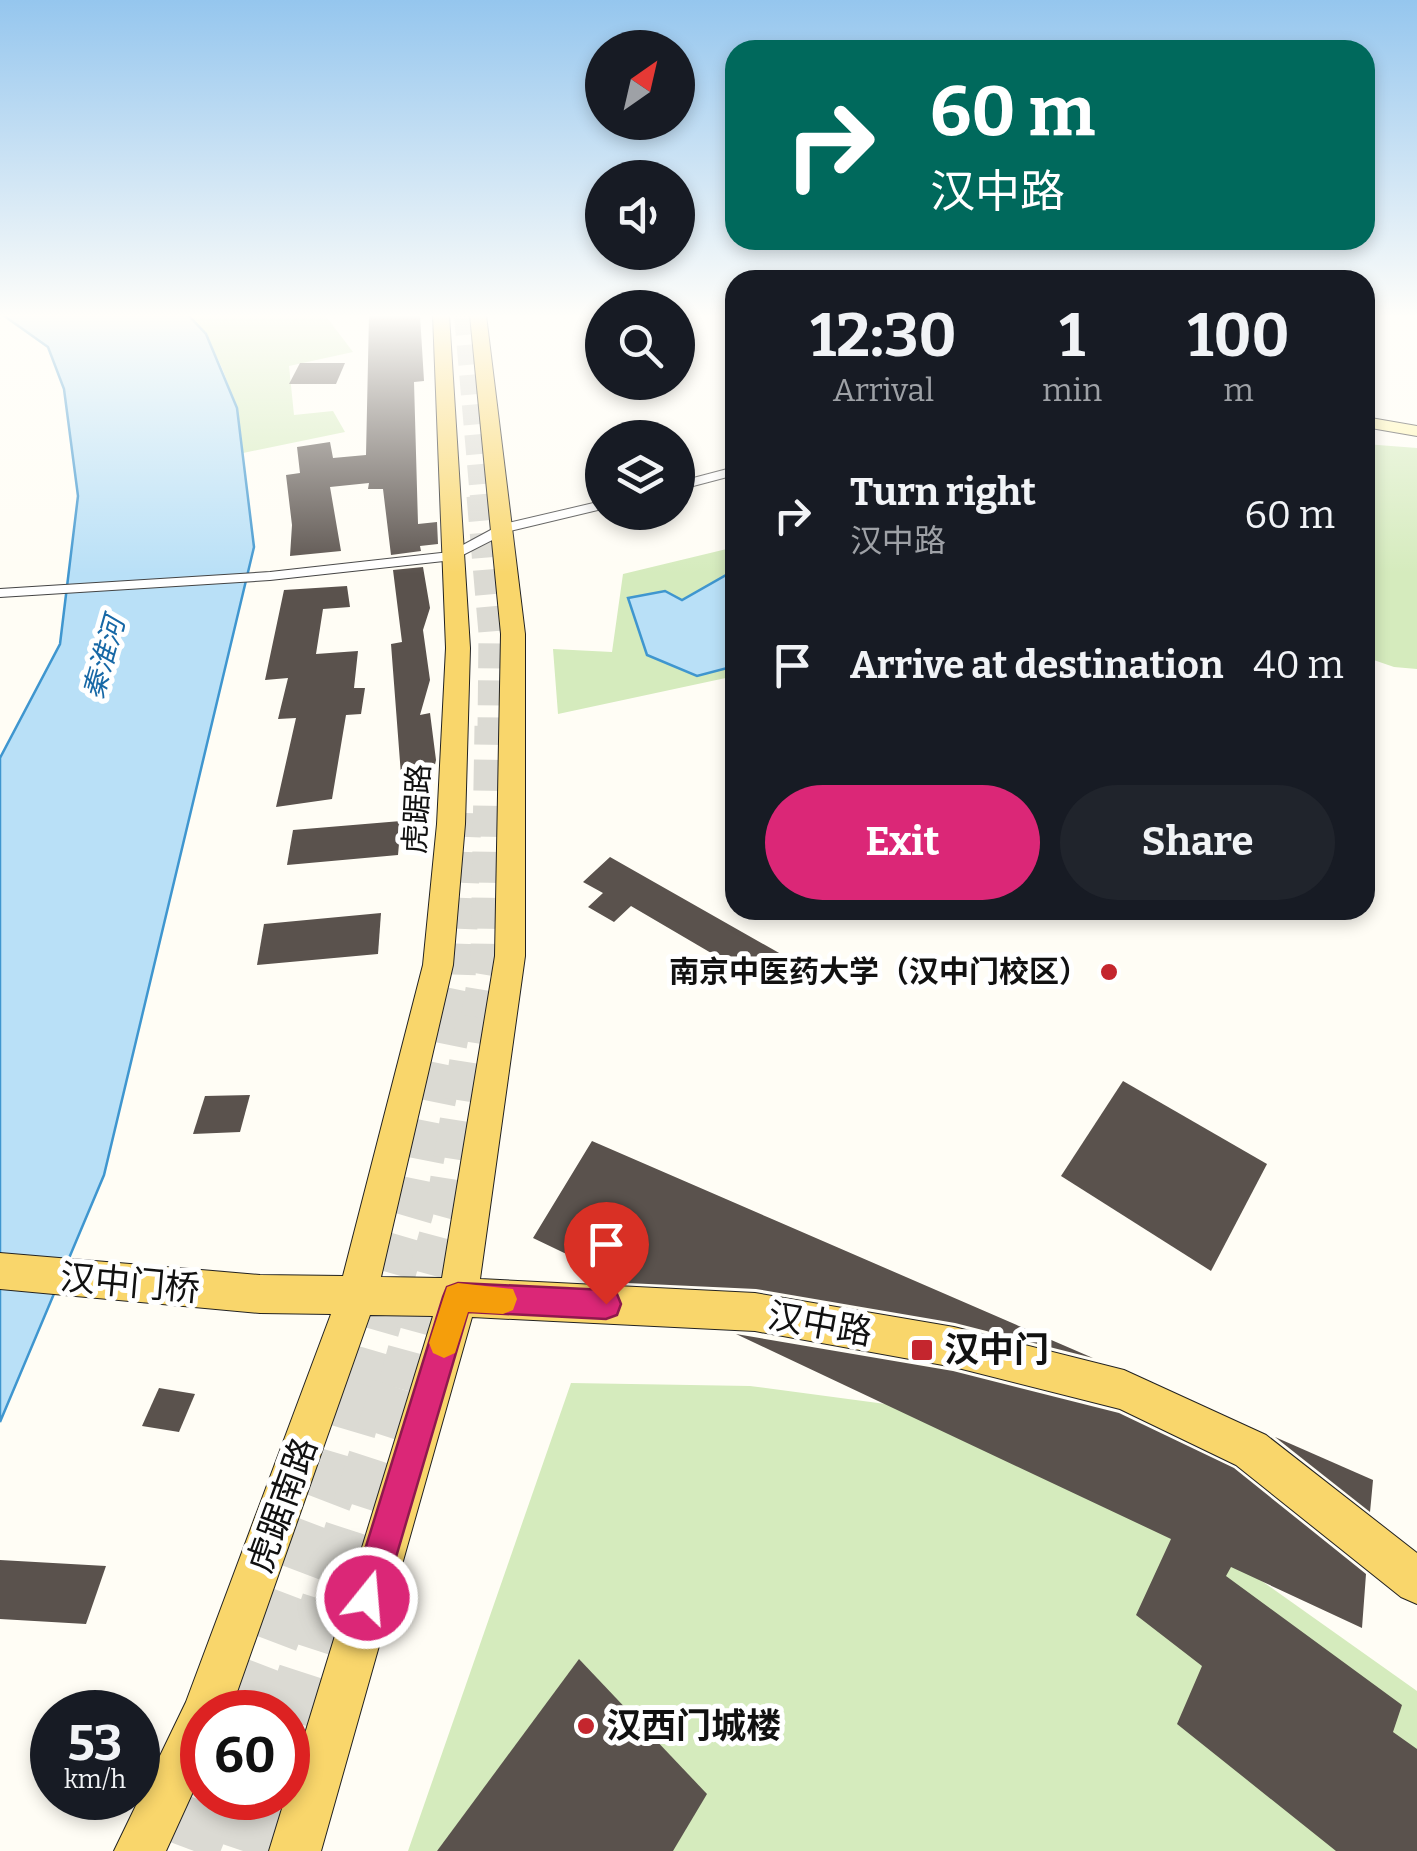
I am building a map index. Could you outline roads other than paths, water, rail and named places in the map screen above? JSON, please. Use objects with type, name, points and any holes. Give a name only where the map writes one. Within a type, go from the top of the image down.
[{"type":"main road","name":"虎踞路","points":[[357,1297],[438,965],[450,824],[458,648],[445,401]]},
{"type":"main road","points":[[295,1851],[458,1297],[510,956],[513,634],[505,528],[486,401]]},
{"type":"main road","points":[[1375,424],[1417,431]]},
{"type":"main road","name":"汉中门桥","points":[[0,1271],[260,1294],[357,1297]]},
{"type":"main road","name":"汉中路","points":[[357,1297],[458,1297],[755,1312],[954,1347],[1124,1390],[1251,1450],[1417,1581]]},
{"type":"main road","name":"虎踞南路","points":[[214,1690],[357,1297]]},
{"type":"main road","points":[[140,1851],[180,1766]]},
{"type":"street","points":[[695,482],[725,474]]},
{"type":"street","points":[[0,593],[270,576],[453,556],[505,528],[585,509]]},
{"type":"water","name":"秦淮河","points":[[66,401],[234,401],[254,547],[104,1175],[0,1422],[0,758],[60,644],[78,496]]},
{"type":"water","points":[[725,576],[725,669],[697,676],[647,655],[628,598],[665,591],[682,600]]},
{"type":"tunnel","points":[[472,401],[480,498]]},
{"type":"tunnel","points":[[479,496],[491,633],[490,729]]},
{"type":"tunnel","points":[[476,1020],[486,959],[490,726]]},
{"type":"tunnel","points":[[452,1020],[460,980],[466,813]]},
{"type":"tunnel","points":[[363,1388],[414,1212],[453,1017]]},
{"type":"tunnel","points":[[397,1388],[444,1215],[476,1017]]},
{"type":"tunnel","points":[[254,1690],[342,1460],[364,1385]]},
{"type":"tunnel","points":[[298,1690],[397,1385]]},
{"type":"tunnel","points":[[194,1851],[206,1820]]},
{"type":"tunnel","points":[[243,1851],[254,1820]]},
{"type":"place","name":"南京中医药大学（汉中门校区）","points":[[1109,972]]},
{"type":"place","name":"汉中门","points":[[922,1350]]},
{"type":"place","name":"汉西门城楼","points":[[586,1726]]}]
